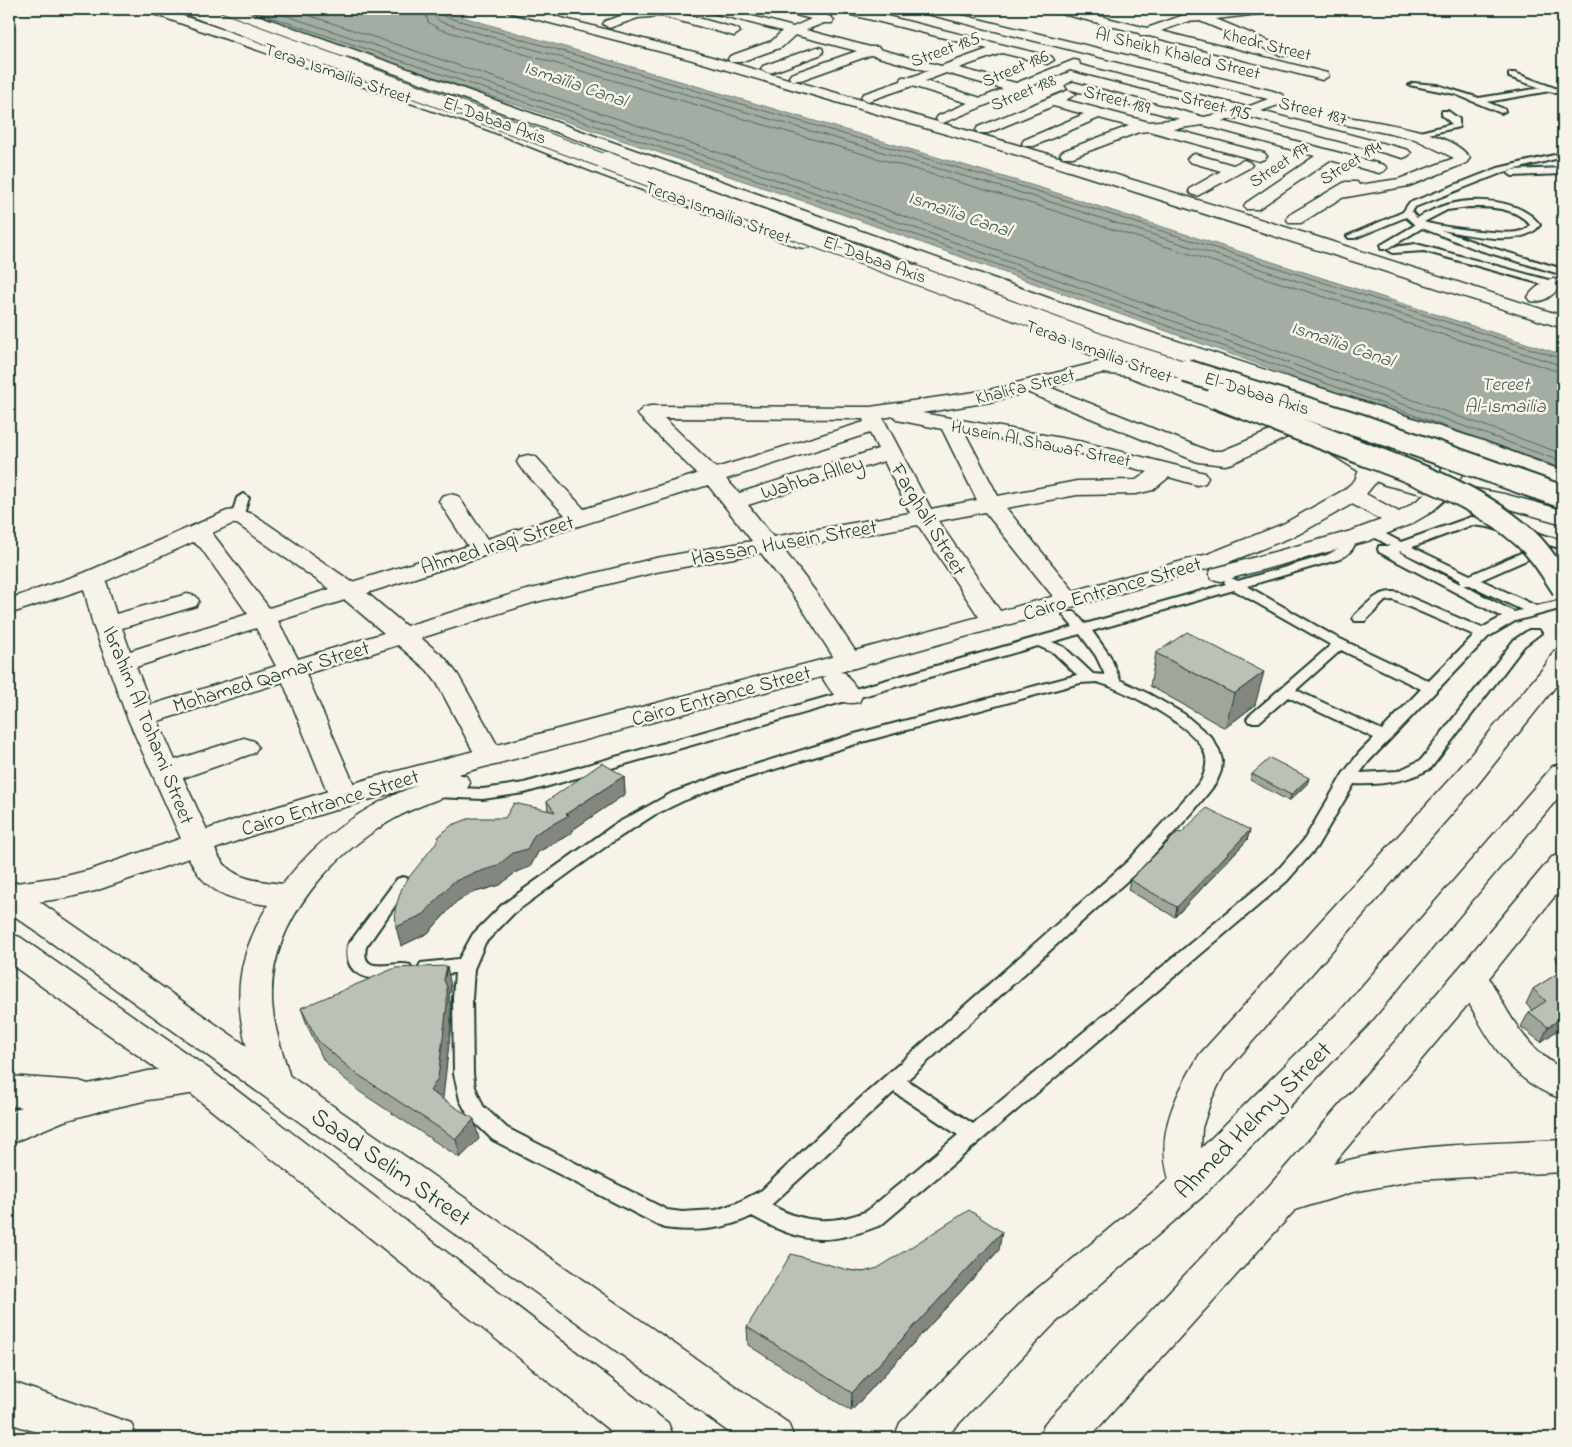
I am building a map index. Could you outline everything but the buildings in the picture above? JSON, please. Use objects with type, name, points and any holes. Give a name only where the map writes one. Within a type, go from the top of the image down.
[{"type":"main road","name":"Teraa Ismailia Street","points":[[152,9],[493,127],[607,172],[1259,411],[1305,429],[1393,480],[1409,485],[1442,489],[1504,501],[1563,517]]},
{"type":"main road","points":[[178,9],[283,47],[432,95]]},
{"type":"main road","name":"El-Dabaa Axis","points":[[191,9],[1119,350],[1362,426],[1563,498]]},
{"type":"main road","points":[[217,9],[416,82],[432,95]]},
{"type":"main road","name":"El-Dabaa Axis","points":[[229,9],[1078,316],[1466,443],[1563,478]]},
{"type":"main road","points":[[512,9],[635,39],[1051,159],[1324,244],[1563,322]]},
{"type":"main road","points":[[558,9],[1314,225]]},
{"type":"main road","points":[[609,24],[636,14],[694,9]]},
{"type":"main road","points":[[713,9],[1017,88]]},
{"type":"main road","points":[[788,9],[842,24]]},
{"type":"main road","points":[[844,9],[1047,60]]},
{"type":"main road","points":[[1173,9],[1200,16]]},
{"type":"main road","points":[[1130,38],[1177,20],[1232,11],[1268,9]]},
{"type":"main road","points":[[768,69],[926,10]]},
{"type":"main road","name":"Al Sheikh Khaled Street","points":[[926,10],[1015,32],[1034,31],[1078,47],[1195,76],[1295,110]]},
{"type":"main road","points":[[659,11],[811,53]]},
{"type":"main road","name":"Khedr Street","points":[[1064,12],[1323,72],[1200,16]]},
{"type":"main road","points":[[735,59],[776,44],[783,37],[794,31],[824,18]]},
{"type":"main road","points":[[908,38],[964,19]]},
{"type":"main road","name":"Street 185","points":[[868,97],[1002,49],[1034,31]]},
{"type":"main road","points":[[796,76],[893,43]]},
{"type":"main road","name":"Street 186","points":[[943,119],[1069,66],[1113,45]]},
{"type":"main road","points":[[1043,77],[1024,69],[1078,47]]},
{"type":"main road","points":[[946,52],[992,64]]},
{"type":"main road","points":[[844,60],[869,68]]},
{"type":"main road","name":"Street 187","points":[[1069,66],[1248,111],[1403,153]]},
{"type":"main road","points":[[886,73],[982,103]]},
{"type":"main road","name":"Street 188","points":[[983,130],[1070,93],[1073,86],[1101,74]]},
{"type":"main road","points":[[1165,90],[1195,76]]},
{"type":"main road","name":"Street 195","points":[[1073,86],[1379,168]]},
{"type":"main road","name":"Teraa Ismailia Street","points":[[432,95],[1563,493]]},
{"type":"main road","name":"Street 189","points":[[1052,101],[1259,156]]},
{"type":"main road","points":[[1068,154],[1111,136],[1146,126],[1204,121],[1248,111],[1272,102]]},
{"type":"main road","points":[[1029,143],[1098,113]]},
{"type":"main road","points":[[1323,116],[1423,137],[1461,156],[1461,160],[1403,183],[1336,194]]},
{"type":"main road","points":[[1111,136],[1140,144]]},
{"type":"main road","name":"Street 194","points":[[1295,219],[1403,153],[1423,137]]},
{"type":"main road","points":[[1197,191],[1285,142]]},
{"type":"main road","points":[[1178,154],[1234,170]]},
{"type":"main road","name":"Street 197","points":[[1252,206],[1328,154]]},
{"type":"main road","points":[[1347,235],[1492,282]]},
{"type":"main road","points":[[1519,291],[1536,297],[1558,287]]},
{"type":"main road","points":[[1119,350],[1207,393],[1455,491],[1504,521],[1525,538],[1542,555],[1563,588]]},
{"type":"main road","name":"Khalifa Street","points":[[877,417],[1029,386],[1094,368],[1121,368],[1287,430],[1348,461],[1371,468]]},
{"type":"main road","points":[[1029,386],[1206,457],[1225,458],[1287,430]]},
{"type":"main road","points":[[844,679],[806,596],[712,476],[647,414],[650,412],[877,417]]},
{"type":"main road","name":"Husein Al Shawaf Street","points":[[877,417],[951,426],[1055,443],[1111,454],[1197,478]]},
{"type":"main road","name":"Farghali Street","points":[[877,417],[890,452],[924,517],[994,621]]},
{"type":"main road","name":"Ahmed Iraqi Street","points":[[120,663],[712,476],[877,417]]},
{"type":"main road","points":[[951,426],[991,504],[1074,615]]},
{"type":"main road","name":"Cairo Entrance Street","points":[[9,895],[66,887],[94,880],[198,843],[400,780],[490,757],[844,679],[994,621],[1074,615],[1182,570],[1240,550],[1304,523],[1352,495],[1365,482],[1379,446],[1393,432]]},
{"type":"main road","points":[[1055,443],[1076,488]]},
{"type":"main road","name":"Wahba Alley","points":[[734,502],[890,452]]},
{"type":"main road","name":"Cairo Entrance Street","points":[[273,1081],[254,994],[256,973],[268,934],[291,897],[320,859],[352,832],[380,813],[427,791],[1074,615],[1227,580],[1378,537],[1423,506],[1442,489],[1452,472],[1457,455]]},
{"type":"main road","points":[[528,462],[580,518]]},
{"type":"main road","name":"Hassan Husein Street","points":[[402,635],[467,613],[532,595],[656,566],[1076,488],[1136,487],[1145,485],[1166,469]]},
{"type":"main road","points":[[1352,495],[1378,537]]},
{"type":"main road","points":[[450,501],[482,549]]},
{"type":"main road","points":[[9,607],[93,578],[227,518],[240,508],[245,519],[349,590],[436,664],[446,677],[490,757]]},
{"type":"main road","points":[[191,534],[204,538],[264,619],[291,670],[344,796]]},
{"type":"main road","name":"Ibrahim Al Tohami Street","points":[[93,578],[106,625],[141,717],[207,864],[213,873],[223,881],[250,890],[291,897]]},
{"type":"main road","points":[[106,625],[187,601]]},
{"type":"main road","name":"Mohamed Qamar Street","points":[[141,717],[402,635]]},
{"type":"main road","points":[[1189,1185],[1182,1139],[1189,1112],[1199,1087],[1212,1064],[1468,776],[1555,670],[1563,657]]},
{"type":"main road","points":[[166,773],[244,747]]},
{"type":"main road","name":"Ahmed Helmy Street","points":[[915,1438],[1040,1311],[1189,1185],[1355,1017],[1563,774]]},
{"type":"main road","points":[[1060,1438],[1282,1198],[1472,976],[1563,865]]},
{"type":"main road","name":"Saad Selim Street","points":[[9,895],[773,1438]]},
{"type":"main road","points":[[9,946],[196,1079],[654,1438]]},
{"type":"main road","points":[[1472,976],[1506,1040],[1516,1053],[1544,1076],[1563,1084]]},
{"type":"main road","points":[[9,1129],[94,1097],[146,1085],[196,1079]]},
{"type":"main road","points":[[9,1090],[94,1097]]},
{"type":"main road","points":[[1282,1198],[1318,1184],[1397,1166],[1437,1162],[1563,1156]]},
{"type":"main road","points":[[9,1402],[116,1438]]},
{"type":"lane","points":[[1512,75],[1563,93]]},
{"type":"lane","points":[[1413,85],[1444,87],[1501,111]]},
{"type":"lane","points":[[1478,101],[1548,89]]},
{"type":"lane","points":[[1423,137],[1456,125],[1456,121],[1445,113]]},
{"type":"lane","points":[[1347,235],[1407,213],[1407,210],[1412,205],[1490,174],[1517,165],[1563,155]]},
{"type":"lane","points":[[1490,174],[1563,171]]},
{"type":"lane","points":[[1388,248],[1419,223],[1448,207],[1475,204],[1516,210],[1530,217],[1535,225],[1530,231],[1507,235],[1419,223]]},
{"type":"lane","points":[[1407,213],[1419,223],[1558,287]]},
{"type":"lane","points":[[1388,248],[1425,248],[1558,287]]},
{"type":"lane","points":[[1378,537],[1471,522],[1489,523],[1560,543]]},
{"type":"lane","points":[[1378,537],[1534,611]]},
{"type":"lane","points":[[1378,537],[1454,586],[1512,617]]},
{"type":"lane","points":[[1454,586],[1560,543]]},
{"type":"lane","points":[[1227,580],[1283,615],[1339,645],[1431,688]]},
{"type":"lane","points":[[1360,618],[1381,598],[1395,596],[1482,634]]},
{"type":"lane","points":[[753,1206],[782,1222],[820,1231],[858,1226],[882,1213],[1280,877],[1310,844],[1349,778],[1364,757],[1482,634],[1512,617],[1563,604]]},
{"type":"lane","points":[[844,679],[1040,642],[1074,615],[1109,668],[1113,682]]},
{"type":"lane","points":[[1349,778],[1385,779],[1415,771],[1426,764],[1515,648],[1534,632]]},
{"type":"lane","points":[[1040,642],[1059,650],[1089,678]]},
{"type":"lane","points":[[1254,718],[1339,645]]},
{"type":"lane","points":[[1089,678],[1113,682],[1169,712],[1196,728],[1202,734],[1210,747],[1214,762],[1214,769],[1208,783],[1159,840],[1134,865],[893,1081],[783,1184],[753,1206],[716,1218],[682,1221],[664,1219],[508,1138],[488,1126],[472,1106],[464,1082],[463,978],[466,965],[477,940],[496,919],[616,832],[663,804],[713,783],[824,748],[1089,678]]},
{"type":"lane","points":[[1287,691],[1384,737]]},
{"type":"lane","points":[[403,883],[357,945],[354,953],[355,960],[360,966],[377,972],[466,965]]},
{"type":"lane","points":[[893,1081],[974,1135]]},
{"type":"water","name":"Tereet Al-Ismailia","points":[[231,9],[436,9],[1041,188],[1563,355],[1563,474],[839,213]]},
{"type":"water label","name":"Ismaïlia Canal","points":[[576,83]]},
{"type":"water label","name":"Ismaïlia Canal","points":[[960,213]]},
{"type":"water label","name":"Ismaïlia Canal","points":[[1343,343]]}]
